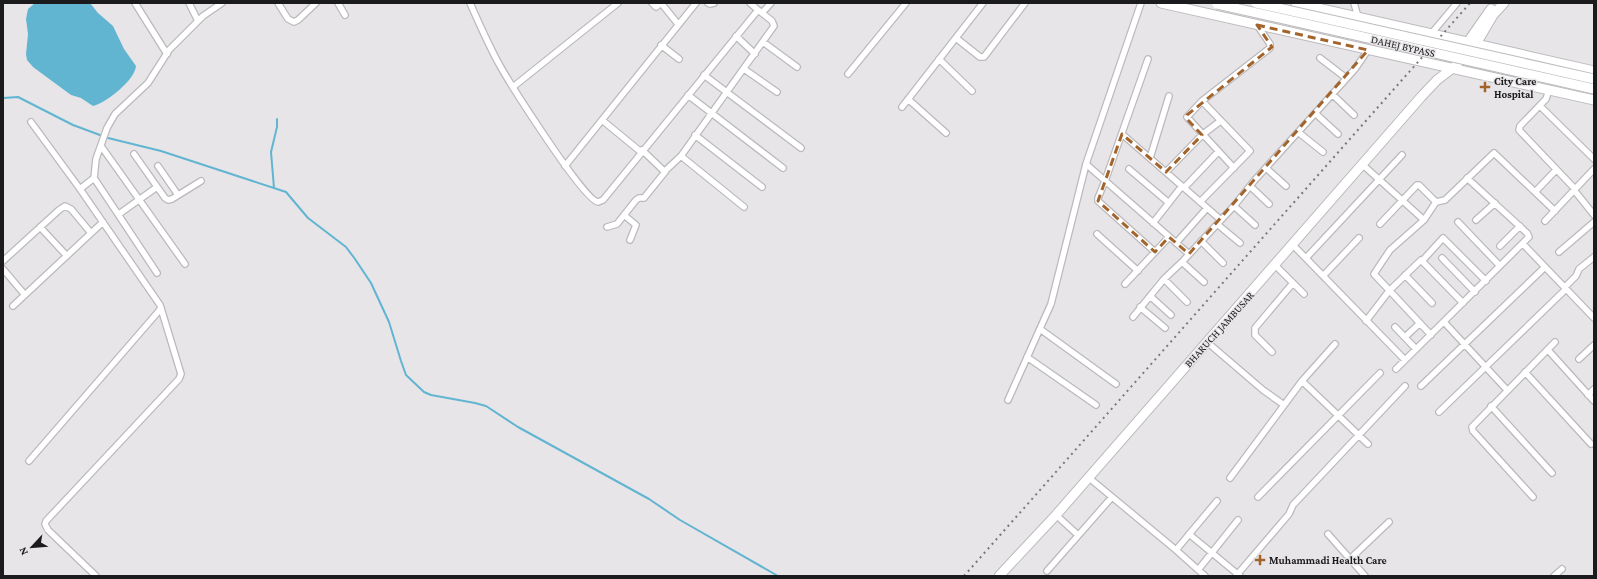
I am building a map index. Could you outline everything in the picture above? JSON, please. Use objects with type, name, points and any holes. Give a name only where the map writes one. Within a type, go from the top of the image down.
[{"type":"main road","points":[[1162,3],[1594,100]]},
{"type":"main road","name":"DAHEJ BYPASS","points":[[1215,3],[1594,89]]},
{"type":"main road","name":"DAHEJ BYPASS","points":[[1256,3],[1594,79]]},
{"type":"main road","points":[[1296,3],[1594,71]]},
{"type":"main road","name":"BHARUCH JAMBUSAR","points":[[1437,80],[1443,65],[1472,43],[1496,3]]},
{"type":"main road","name":"BHARUCH JAMBUSAR","points":[[999,576],[1056,515],[1437,80],[1454,68],[1493,15],[1504,3]]},
{"type":"street","points":[[135,3],[167,54]]},
{"type":"street","points":[[189,3],[198,20]]},
{"type":"street","points":[[158,273],[94,178],[96,159],[107,128],[119,110],[148,83],[167,54],[198,20],[207,12],[222,3]]},
{"type":"street","points":[[278,3],[288,19],[294,22],[316,3]]},
{"type":"street","points":[[338,3],[345,15]]},
{"type":"street","points":[[470,3],[490,46],[513,87],[566,166],[592,200],[598,202],[603,200],[736,36],[760,11],[771,3]]},
{"type":"street","points":[[513,87],[618,3]]},
{"type":"street","points":[[652,3],[656,7],[661,3],[678,24]]},
{"type":"street","points":[[566,166],[696,3]]},
{"type":"street","points":[[708,3],[714,3]]},
{"type":"street","points":[[607,227],[618,224],[637,199],[644,198],[665,171],[681,156],[774,26],[772,21],[750,3]]},
{"type":"street","points":[[848,74],[906,3]]},
{"type":"street","points":[[902,107],[982,3]]},
{"type":"street","points":[[956,38],[980,58],[984,57],[1025,3]]},
{"type":"street","points":[[1008,400],[1051,304],[1086,164],[1141,3]]},
{"type":"street","points":[[1354,3],[1358,17]]},
{"type":"street","points":[[1431,34],[1456,3]]},
{"type":"street","points":[[1234,168],[1187,118],[1202,101],[1270,48],[1270,44],[1257,25]]},
{"type":"street","points":[[736,36],[755,54]]},
{"type":"street","points":[[763,42],[797,67]]},
{"type":"street","points":[[661,45],[679,59]]},
{"type":"street","points":[[1133,317],[1164,279],[1182,262],[1234,206],[1346,78],[1368,50]]},
{"type":"street","points":[[1320,58],[1346,78]]},
{"type":"street","points":[[939,59],[972,91]]},
{"type":"street","points":[[1148,59],[1098,201],[1155,252]]},
{"type":"street","points":[[744,69],[777,92]]},
{"type":"street","points":[[704,75],[801,148]]},
{"type":"street","points":[[1549,90],[1547,98],[1520,126],[1519,130],[1593,213]]},
{"type":"street","points":[[1332,94],[1354,115]]},
{"type":"street","points":[[688,95],[783,168]]},
{"type":"street","points":[[1150,158],[1169,96]]},
{"type":"street","points":[[1208,96],[1209,108]]},
{"type":"street","points":[[908,99],[946,133]]},
{"type":"street","points":[[1200,202],[1250,150],[1202,101]]},
{"type":"street","points":[[1540,106],[1594,159]]},
{"type":"street","points":[[1315,113],[1338,134]]},
{"type":"street","points":[[602,120],[665,171]]},
{"type":"street","points":[[31,122],[158,301],[181,371],[181,376],[47,519],[45,524],[48,530],[96,576]]},
{"type":"street","points":[[1166,172],[1202,135],[1219,122]]},
{"type":"street","points":[[1298,132],[1323,152]]},
{"type":"street","points":[[1122,134],[1207,208],[1240,243]]},
{"type":"street","points":[[695,135],[762,187]]},
{"type":"street","points":[[102,145],[185,264]]},
{"type":"street","points":[[1153,223],[1183,187],[1218,152]]},
{"type":"street","points":[[1431,335],[1374,274],[1390,250],[1424,220],[1436,202],[1445,200],[1494,153],[1555,212]]},
{"type":"street","points":[[134,154],[165,198],[168,200],[201,181]]},
{"type":"street","points":[[1306,258],[1402,155]]},
{"type":"street","points":[[681,156],[744,207]]},
{"type":"street","points":[[1086,164],[1189,254]]},
{"type":"street","points":[[1363,165],[1424,220]]},
{"type":"street","points":[[158,166],[178,195]]},
{"type":"street","points":[[1266,168],[1286,186]]},
{"type":"street","points":[[1545,222],[1594,168]]},
{"type":"street","points":[[1129,169],[1169,203]]},
{"type":"street","points":[[1534,192],[1556,170]]},
{"type":"street","points":[[80,189],[94,178]]},
{"type":"street","points":[[1396,368],[1527,240],[1528,235],[1520,226],[1467,178]]},
{"type":"street","points":[[1380,224],[1416,185],[1436,202]]},
{"type":"street","points":[[1250,186],[1269,204]]},
{"type":"street","points":[[119,214],[157,187]]},
{"type":"street","points":[[1476,220],[1495,203]]},
{"type":"street","points":[[3,261],[62,207],[67,206],[91,233]]},
{"type":"street","points":[[1234,206],[1255,225]]},
{"type":"street","points":[[1176,243],[1207,208]]},
{"type":"street","points":[[624,215],[636,225],[630,240]]},
{"type":"street","points":[[13,306],[103,222]]},
{"type":"street","points":[[1458,222],[1500,266]]},
{"type":"street","points":[[1559,252],[1594,222]]},
{"type":"street","points":[[1500,246],[1520,226]]},
{"type":"street","points":[[40,227],[67,256]]},
{"type":"street","points":[[1097,234],[1138,270]]},
{"type":"street","points":[[1125,284],[1169,237]]},
{"type":"street","points":[[1323,276],[1360,238]]},
{"type":"street","points":[[1366,321],[1389,290],[1419,260],[1423,260],[1443,238],[1486,281]]},
{"type":"street","points":[[1201,242],[1223,263]]},
{"type":"street","points":[[1292,244],[1405,360]]},
{"type":"street","points":[[1523,244],[1594,318]]},
{"type":"street","points":[[1439,412],[1566,288],[1576,276],[1579,269],[1594,257]]},
{"type":"street","points":[[1442,258],[1475,292]]},
{"type":"street","points":[[1423,260],[1463,303]]},
{"type":"street","points":[[1182,262],[1204,282]]},
{"type":"street","points":[[1275,265],[1304,294]]},
{"type":"street","points":[[1421,386],[1545,267]]},
{"type":"street","points":[[3,269],[25,295]]},
{"type":"street","points":[[1405,275],[1432,303]]},
{"type":"street","points":[[1164,279],[1187,302]]},
{"type":"street","points":[[1272,352],[1255,335],[1255,328],[1293,284]]},
{"type":"street","points":[[1150,296],[1171,315]]},
{"type":"street","points":[[1140,307],[1165,328]]},
{"type":"street","points":[[29,461],[161,308]]},
{"type":"street","points":[[1444,322],[1507,390]]},
{"type":"street","points":[[1405,337],[1420,323]]},
{"type":"street","points":[[1395,327],[1416,349]]},
{"type":"street","points":[[1040,329],[1116,384]]},
{"type":"street","points":[[1207,342],[1263,390],[1284,405]]},
{"type":"street","points":[[1532,498],[1472,429],[1473,424],[1556,342]]},
{"type":"street","points":[[1230,478],[1302,381],[1334,344]]},
{"type":"street","points":[[1578,359],[1594,345]]},
{"type":"street","points":[[1548,350],[1594,401]]},
{"type":"street","points":[[1028,357],[1096,405]]},
{"type":"street","points":[[1525,372],[1591,444]]},
{"type":"street","points":[[1258,498],[1380,373]]},
{"type":"street","points":[[1302,381],[1368,444]]},
{"type":"street","points":[[1189,534],[1238,575],[1289,514],[1293,505],[1405,386]]},
{"type":"street","points":[[1588,395],[1594,389]]},
{"type":"street","points":[[1491,406],[1552,473]]},
{"type":"street","points":[[1088,477],[1205,576]]},
{"type":"street","points":[[1047,571],[1112,497]]},
{"type":"street","points":[[1176,550],[1216,501]]},
{"type":"street","points":[[1056,515],[1078,535]]},
{"type":"street","points":[[1198,570],[1238,520]]},
{"type":"street","points":[[1350,559],[1390,522]]},
{"type":"street","points":[[1328,534],[1365,576]]},
{"type":"street","points":[[1554,576],[1562,569]]},
{"type":"highlighted area","points":[[1257,25],[1368,50],[1189,254],[1169,237],[1155,252],[1098,201],[1122,134],[1166,172],[1202,135],[1187,119],[1187,115],[1272,47]]},
{"type":"water","points":[[35,3],[90,3],[98,13],[113,26],[124,49],[136,66],[131,78],[112,96],[93,106],[81,98],[71,95],[33,67],[27,60],[26,54],[28,34],[26,19],[28,9]]},
{"type":"waterway","points":[[3,98],[18,97],[73,125],[108,138],[161,151],[286,192],[308,218],[346,247],[355,259],[371,283],[389,322],[406,375],[424,392],[431,395],[486,406],[518,427],[649,499],[680,520],[778,576]]},
{"type":"waterway","points":[[274,188],[271,152],[277,127],[277,119]]},
{"type":"railway","points":[[964,576],[1470,3]]},
{"type":"place","name":"City Care Hospital","points":[[1485,87]]},
{"type":"place","name":"Muhammadi Health Care","points":[[1260,560]]}]
